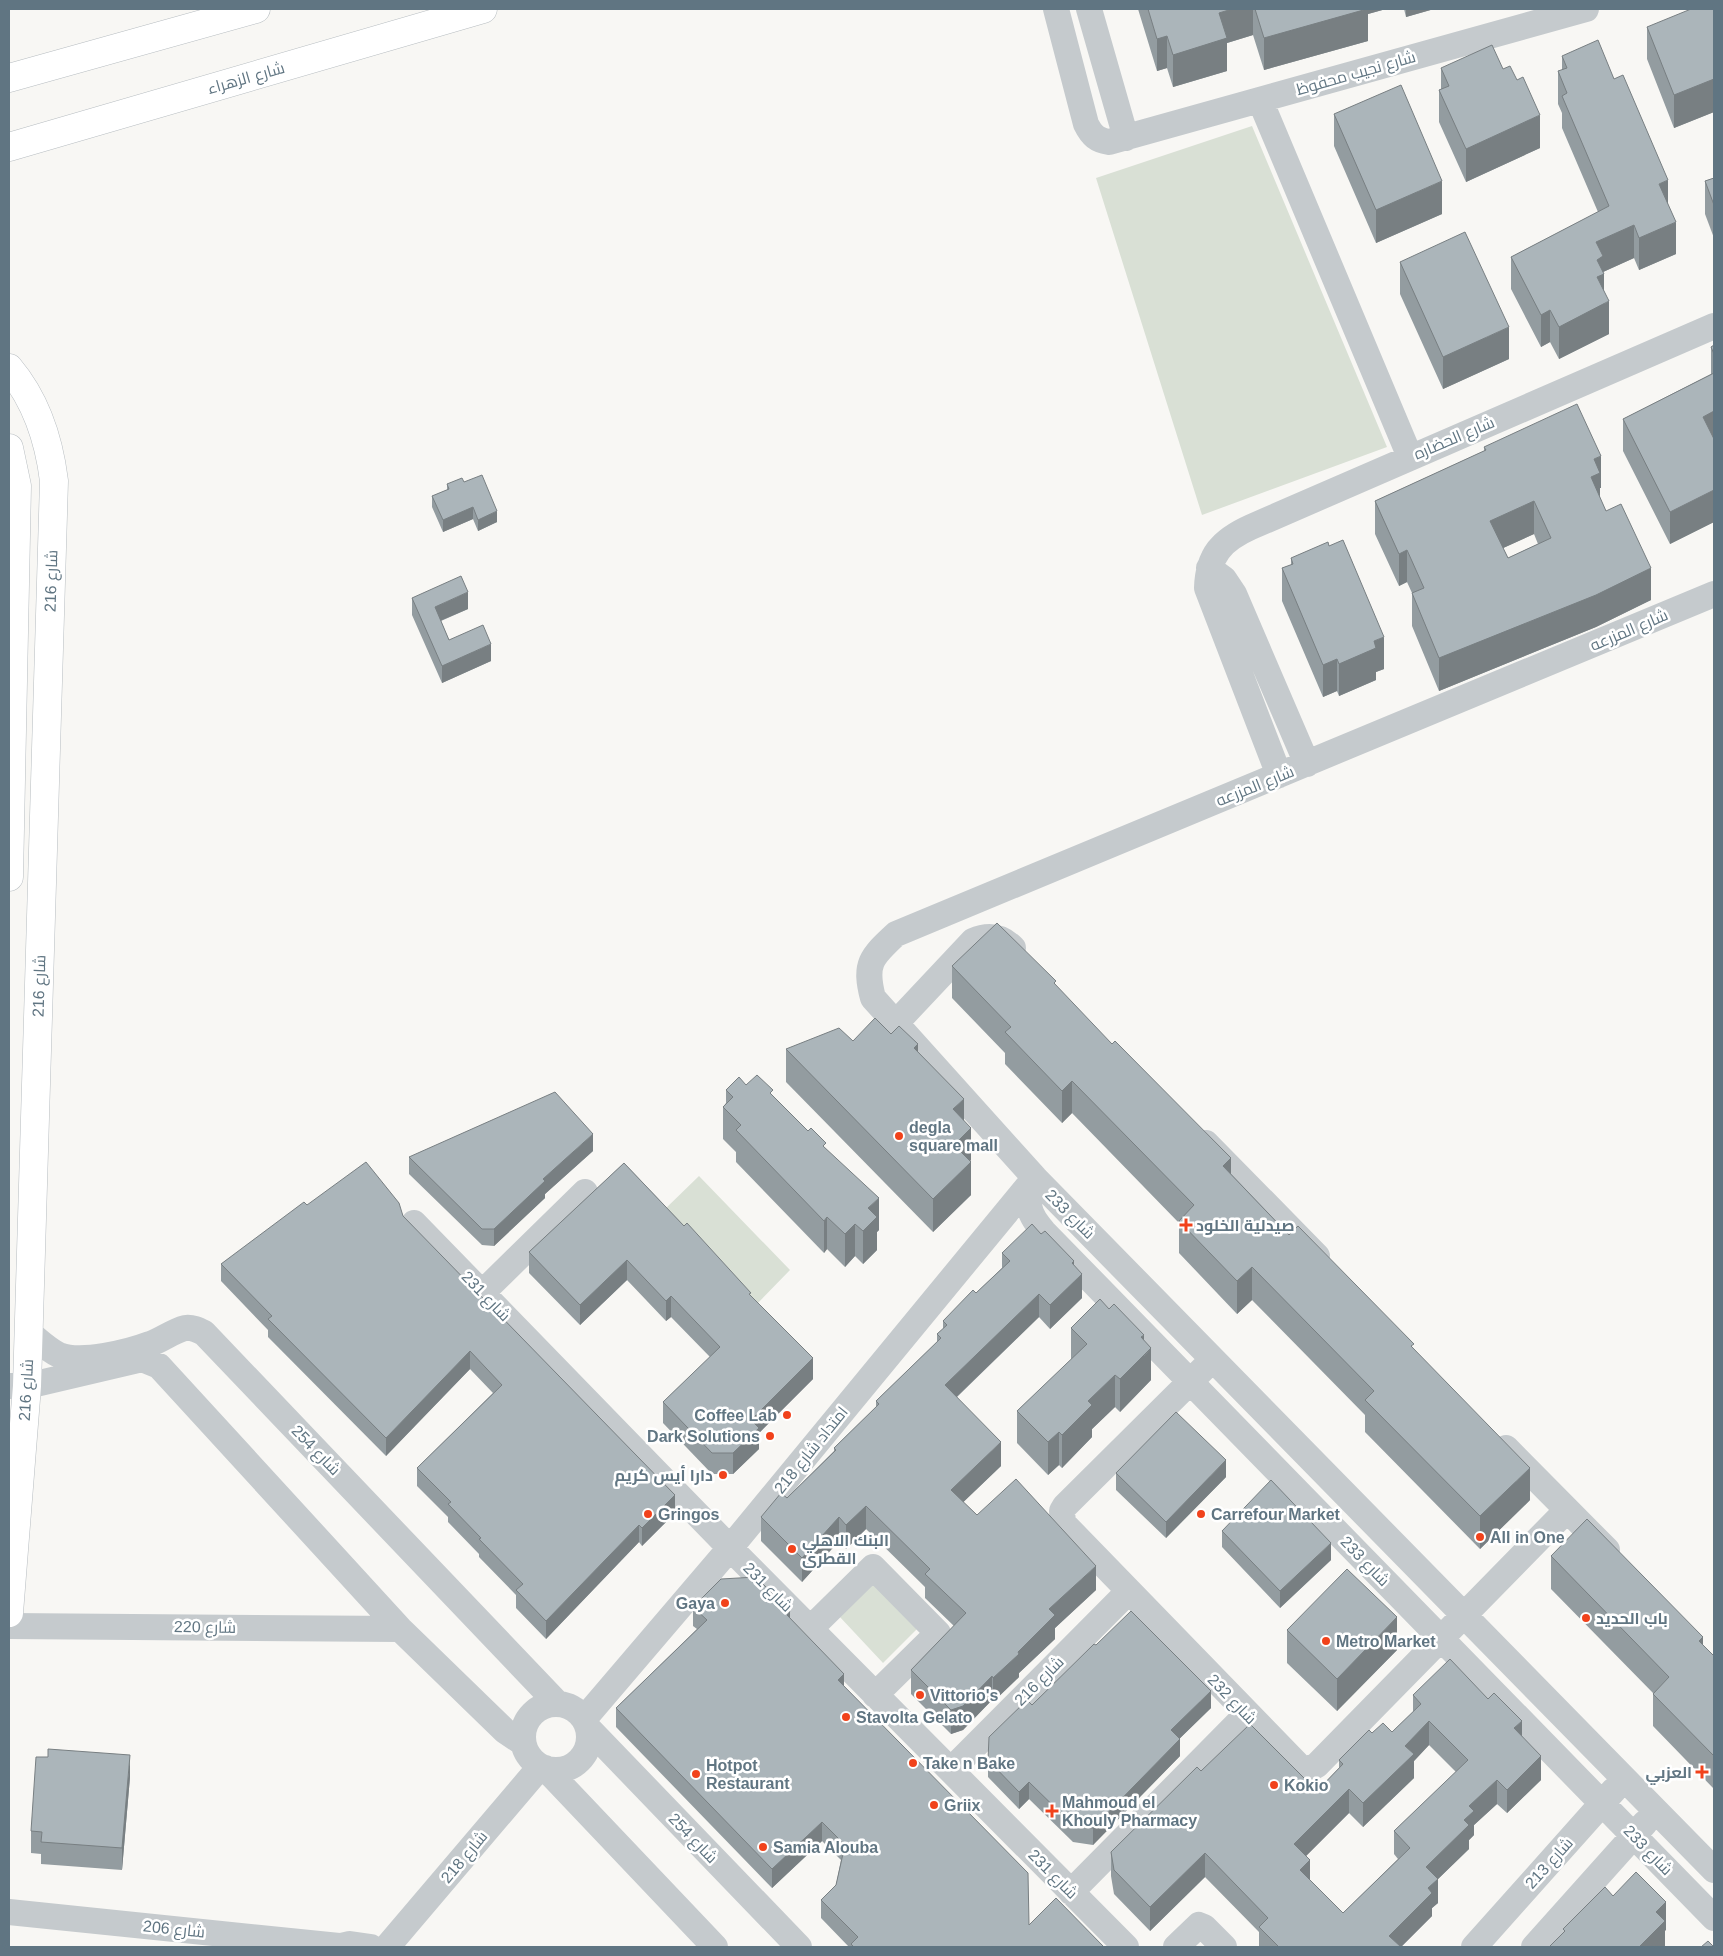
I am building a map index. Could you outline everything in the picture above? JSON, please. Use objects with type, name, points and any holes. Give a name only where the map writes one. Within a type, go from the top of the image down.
[{"type":"main road","points":[[9,78],[256,9]]},
{"type":"main road","name":"شارع الزهراء","points":[[9,146],[483,9]]},
{"type":"main road","name":"شارع 216","points":[[9,1613],[18,1386],[28,1332],[54,481],[50,449],[39,418],[11,376]]},
{"type":"main road","points":[[9,448],[17,486],[9,877]]},
{"type":"street","name":"شارع نجيب محفوظ","points":[[1056,9],[1091,134],[1099,140],[1110,142],[1586,9]]},
{"type":"street","points":[[1089,9],[1126,138]]},
{"type":"street","points":[[1260,100],[1410,457]]},
{"type":"street","name":"شارع الحضاره","points":[[1279,775],[1210,601],[1207,588],[1209,568],[1218,550],[1233,535],[1714,326]]},
{"type":"street","points":[[1209,568],[1224,579],[1234,594],[1307,764]]},
{"type":"street","name":"شارع المزرعه","points":[[1035,1178],[895,1024],[874,998],[868,978],[874,955],[896,934],[1714,594]]},
{"type":"street","points":[[895,1024],[973,940],[992,936],[1001,938],[1030,965]]},
{"type":"street","points":[[1190,1128],[1337,1276]]},
{"type":"street","name":"شارع 233","points":[[1714,1870],[1035,1178],[1027,1204],[1032,1219],[1714,1918]]},
{"type":"street","name":"امتداد شارع 218","points":[[586,1724],[1035,1178]]},
{"type":"street","points":[[483,1292],[585,1192]]},
{"type":"street","name":"شارع 231","points":[[414,1223],[730,1548],[1126,1947]]},
{"type":"street","name":"شارع 254","points":[[28,1332],[52,1351],[68,1358],[89,1357],[130,1350],[151,1344],[186,1328],[194,1328],[204,1333],[558,1704]]},
{"type":"street","name":"شارع 232","points":[[1214,1359],[1069,1501],[1062,1511],[1063,1523],[1298,1766],[1306,1769],[1314,1767],[1567,1510]]},
{"type":"street","points":[[18,1386],[142,1360],[154,1362],[400,1629],[505,1731],[523,1743]]},
{"type":"street","points":[[1490,1432],[1623,1566]]},
{"type":"street","points":[[810,1629],[873,1567],[938,1632],[875,1695]]},
{"type":"street","name":"شارع 216","points":[[951,1770],[1128,1592]]},
{"type":"street","name":"شارع 220","points":[[9,1626],[400,1629]]},
{"type":"street","points":[[542,1768],[562,1770],[578,1761],[588,1746],[586,1724],[568,1706],[548,1705],[531,1715],[525,1723],[523,1743],[526,1753],[715,1947]]},
{"type":"street","points":[[1071,1892],[1247,1714]]},
{"type":"street","name":"شارع 254","points":[[586,1724],[799,1947]]},
{"type":"street","name":"شارع 218","points":[[387,1947],[542,1768]]},
{"type":"street","name":"شارع 213","points":[[1474,1947],[1625,1779]]},
{"type":"street","points":[[1534,1947],[1656,1810]]},
{"type":"street","name":"شارع 206","points":[[9,1912],[338,1947],[350,1944],[371,1947]]},
{"type":"street","points":[[1176,1947],[1199,1925],[1204,1926],[1224,1947]]},
{"type":"shaded area","points":[[1252,126],[1387,447],[1202,515],[1096,178]]},
{"type":"shaded area","points":[[699,1176],[790,1270],[756,1305],[664,1210]]},
{"type":"shaded area","points":[[877,1579],[922,1624],[883,1663],[839,1616]]},
{"type":"building","points":[[1148,9],[1232,9],[1219,13],[1227,38],[1173,55],[1167,36],[1157,39]]},
{"type":"building","points":[[1255,9],[1367,9],[1264,38]]},
{"type":"building","points":[[1691,9],[1714,9],[1714,79],[1674,95],[1647,27]]},
{"type":"building","points":[[1598,40],[1614,79],[1623,75],[1668,180],[1659,184],[1676,222],[1639,238],[1634,225],[1596,242],[1603,256],[1597,260],[1604,274],[1597,277],[1609,301],[1559,327],[1550,310],[1541,315],[1511,257],[1609,206],[1562,96],[1567,93],[1558,71],[1567,68],[1562,56]]},
{"type":"building","points":[[1492,45],[1503,69],[1510,66],[1517,80],[1523,77],[1540,115],[1466,149],[1439,90],[1449,86],[1441,68]]},
{"type":"building","points":[[1401,85],[1442,181],[1376,210],[1334,114]]},
{"type":"building","points":[[1714,178],[1714,205],[1705,181]]},
{"type":"building","points":[[1465,232],[1509,327],[1443,357],[1400,262]]},
{"type":"building","points":[[1714,373],[1714,411],[1703,417],[1714,439],[1714,490],[1670,512],[1623,419]]},
{"type":"building","points":[[1577,404],[1601,456],[1594,459],[1600,473],[1591,477],[1606,511],[1621,504],[1651,568],[1596,595],[1439,658],[1412,593],[1424,588],[1407,550],[1399,554],[1375,501],[1486,450],[1484,447]],"holes":[[[1534,501],[1551,538],[1508,558],[1490,521]]]},
{"type":"building","points":[[482,475],[497,511],[478,520],[473,507],[443,520],[432,496],[449,489],[447,484],[462,478],[464,482]]},
{"type":"building","points":[[1343,540],[1384,637],[1374,641],[1376,648],[1339,664],[1337,659],[1323,665],[1282,568],[1293,564],[1291,558],[1328,542],[1329,546]]},
{"type":"building","points":[[461,576],[468,592],[435,607],[449,640],[483,625],[491,644],[442,666],[412,598]]},
{"type":"building","points":[[997,923],[1056,981],[1054,983],[1112,1044],[1115,1041],[1231,1158],[1223,1166],[1289,1235],[1298,1226],[1414,1344],[1411,1346],[1530,1468],[1480,1516],[1365,1400],[1374,1391],[1252,1267],[1237,1281],[1179,1221],[1194,1205],[1072,1081],[1062,1091],[1005,1032],[1011,1027],[952,966]]},
{"type":"building","name":"degla square mall","points":[[875,1018],[891,1034],[899,1026],[918,1044],[914,1048],[964,1099],[953,1109],[971,1128],[954,1145],[971,1162],[933,1199],[786,1049],[839,1028],[853,1041]]},
{"type":"building","points":[[757,1075],[773,1090],[770,1093],[808,1131],[811,1128],[826,1143],[823,1146],[879,1198],[868,1208],[877,1217],[863,1231],[855,1224],[845,1234],[827,1217],[824,1221],[736,1130],[741,1125],[723,1107],[733,1097],[726,1090],[739,1077],[746,1085]]},
{"type":"building","points":[[555,1092],[593,1134],[543,1179],[545,1181],[494,1229],[482,1229],[409,1157]]},
{"type":"building","points":[[366,1162],[399,1203],[403,1216],[675,1495],[642,1528],[639,1525],[546,1621],[516,1590],[523,1584],[448,1504],[451,1502],[417,1468],[502,1385],[470,1351],[386,1438],[268,1319],[272,1316],[221,1264],[304,1202],[307,1205]]},
{"type":"building","points":[[624,1163],[684,1226],[687,1223],[751,1293],[749,1294],[813,1358],[751,1420],[759,1428],[733,1453],[712,1453],[663,1402],[720,1347],[671,1296],[666,1301],[627,1260],[580,1305],[529,1252]]},
{"type":"building","points":[[1032,1224],[1041,1234],[1045,1231],[1074,1261],[1072,1263],[1082,1274],[1050,1305],[1039,1294],[945,1385],[1001,1442],[951,1490],[977,1515],[1016,1479],[1096,1566],[1049,1609],[1055,1615],[1018,1652],[1019,1654],[993,1678],[992,1676],[963,1706],[951,1710],[911,1670],[966,1613],[925,1574],[930,1569],[866,1506],[846,1525],[839,1517],[802,1558],[761,1517],[781,1493],[787,1498],[836,1450],[834,1448],[879,1404],[876,1401],[941,1338],[937,1334],[947,1325],[943,1321],[973,1290],[976,1293],[1010,1261],[1002,1253]]},
{"type":"building","points":[[1100,1299],[1109,1309],[1114,1304],[1144,1335],[1141,1337],[1151,1348],[1120,1379],[1115,1375],[1088,1401],[1092,1405],[1062,1435],[1059,1432],[1048,1442],[1017,1411],[1087,1344],[1071,1328]]},
{"type":"building","points":[[1176,1412],[1226,1460],[1166,1522],[1116,1473]]},
{"type":"building","points":[[1271,1480],[1331,1543],[1280,1591],[1222,1531]]},
{"type":"building","points":[[1587,1519],[1703,1637],[1699,1641],[1714,1656],[1714,1756],[1653,1694],[1669,1677],[1551,1556]]},
{"type":"building","points":[[1347,1569],[1397,1617],[1337,1679],[1287,1630]]},
{"type":"building","points":[[756,1577],[790,1611],[787,1615],[844,1674],[838,1680],[1028,1873],[1029,1925],[1056,1898],[1104,1947],[854,1947],[851,1944],[858,1937],[821,1900],[836,1885],[845,1845],[822,1822],[772,1869],[616,1708],[707,1620],[693,1607],[721,1579]]},
{"type":"building","points":[[1131,1611],[1211,1691],[1171,1730],[1180,1739],[1093,1828],[1073,1825],[1029,1782],[1019,1792],[988,1760],[989,1737],[1027,1700],[1032,1705],[1094,1644],[1096,1645]]},
{"type":"building","points":[[1450,1659],[1488,1699],[1494,1693],[1522,1721],[1514,1728],[1541,1756],[1507,1790],[1497,1780],[1469,1806],[1474,1811],[1464,1820],[1469,1825],[1426,1867],[1438,1879],[1428,1888],[1432,1893],[1389,1936],[1401,1947],[1279,1947],[1259,1927],[1268,1918],[1205,1853],[1150,1907],[1114,1870],[1111,1852],[1197,1767],[1201,1771],[1250,1724],[1317,1791],[1343,1764],[1339,1760],[1369,1730],[1372,1733],[1383,1723],[1392,1732],[1421,1704],[1413,1695]],"holes":[[[1429,1721],[1468,1760],[1394,1831],[1410,1848],[1343,1913],[1300,1870],[1310,1860],[1294,1844],[1349,1789],[1363,1803],[1414,1754],[1405,1746]]]},
{"type":"building","points":[[48,1749],[130,1755],[122,1848],[41,1842],[42,1832],[31,1831],[36,1757],[48,1757]]},
{"type":"building","points":[[1636,1872],[1666,1902],[1656,1912],[1665,1921],[1639,1947],[1549,1947],[1565,1931],[1563,1929],[1605,1887],[1613,1896]]},
{"type":"building","points":[[1708,1941],[1714,1947],[1701,1947]]},
{"type":"place","name":"degla square mall","points":[[899,1136]]},
{"type":"place","name":"صيدلية الخلود","points":[[1186,1225]]},
{"type":"place","name":"Coffee Lab","points":[[787,1415]]},
{"type":"place","name":"Dark Solutions","points":[[770,1436]]},
{"type":"place","name":"دارا أيس كريم","points":[[723,1475]]},
{"type":"place","name":"Gringos","points":[[648,1514]]},
{"type":"place","name":"Carrefour Market","points":[[1201,1514]]},
{"type":"place","name":"All in One","points":[[1480,1537]]},
{"type":"place","name":"البنك الاهلي القطرى","points":[[792,1549]]},
{"type":"place","name":"Gaya","points":[[725,1603]]},
{"type":"place","name":"باب الحديد","points":[[1586,1618]]},
{"type":"place","name":"Metro Market","points":[[1326,1641]]},
{"type":"place","name":"Vittorio's","points":[[920,1695]]},
{"type":"place","name":"Stavolta Gelato","points":[[846,1717]]},
{"type":"place","name":"Take n Bake","points":[[913,1763]]},
{"type":"place","name":"العزبي","points":[[1702,1772]]},
{"type":"place","name":"Hotpot Restaurant","points":[[696,1774]]},
{"type":"place","name":"Kokio","points":[[1274,1785]]},
{"type":"place","name":"Griix","points":[[934,1805]]},
{"type":"place","name":"Mahmoud el Khouly Pharmacy","points":[[1052,1811]]},
{"type":"place","name":"Samia Alouba","points":[[763,1847]]}]
